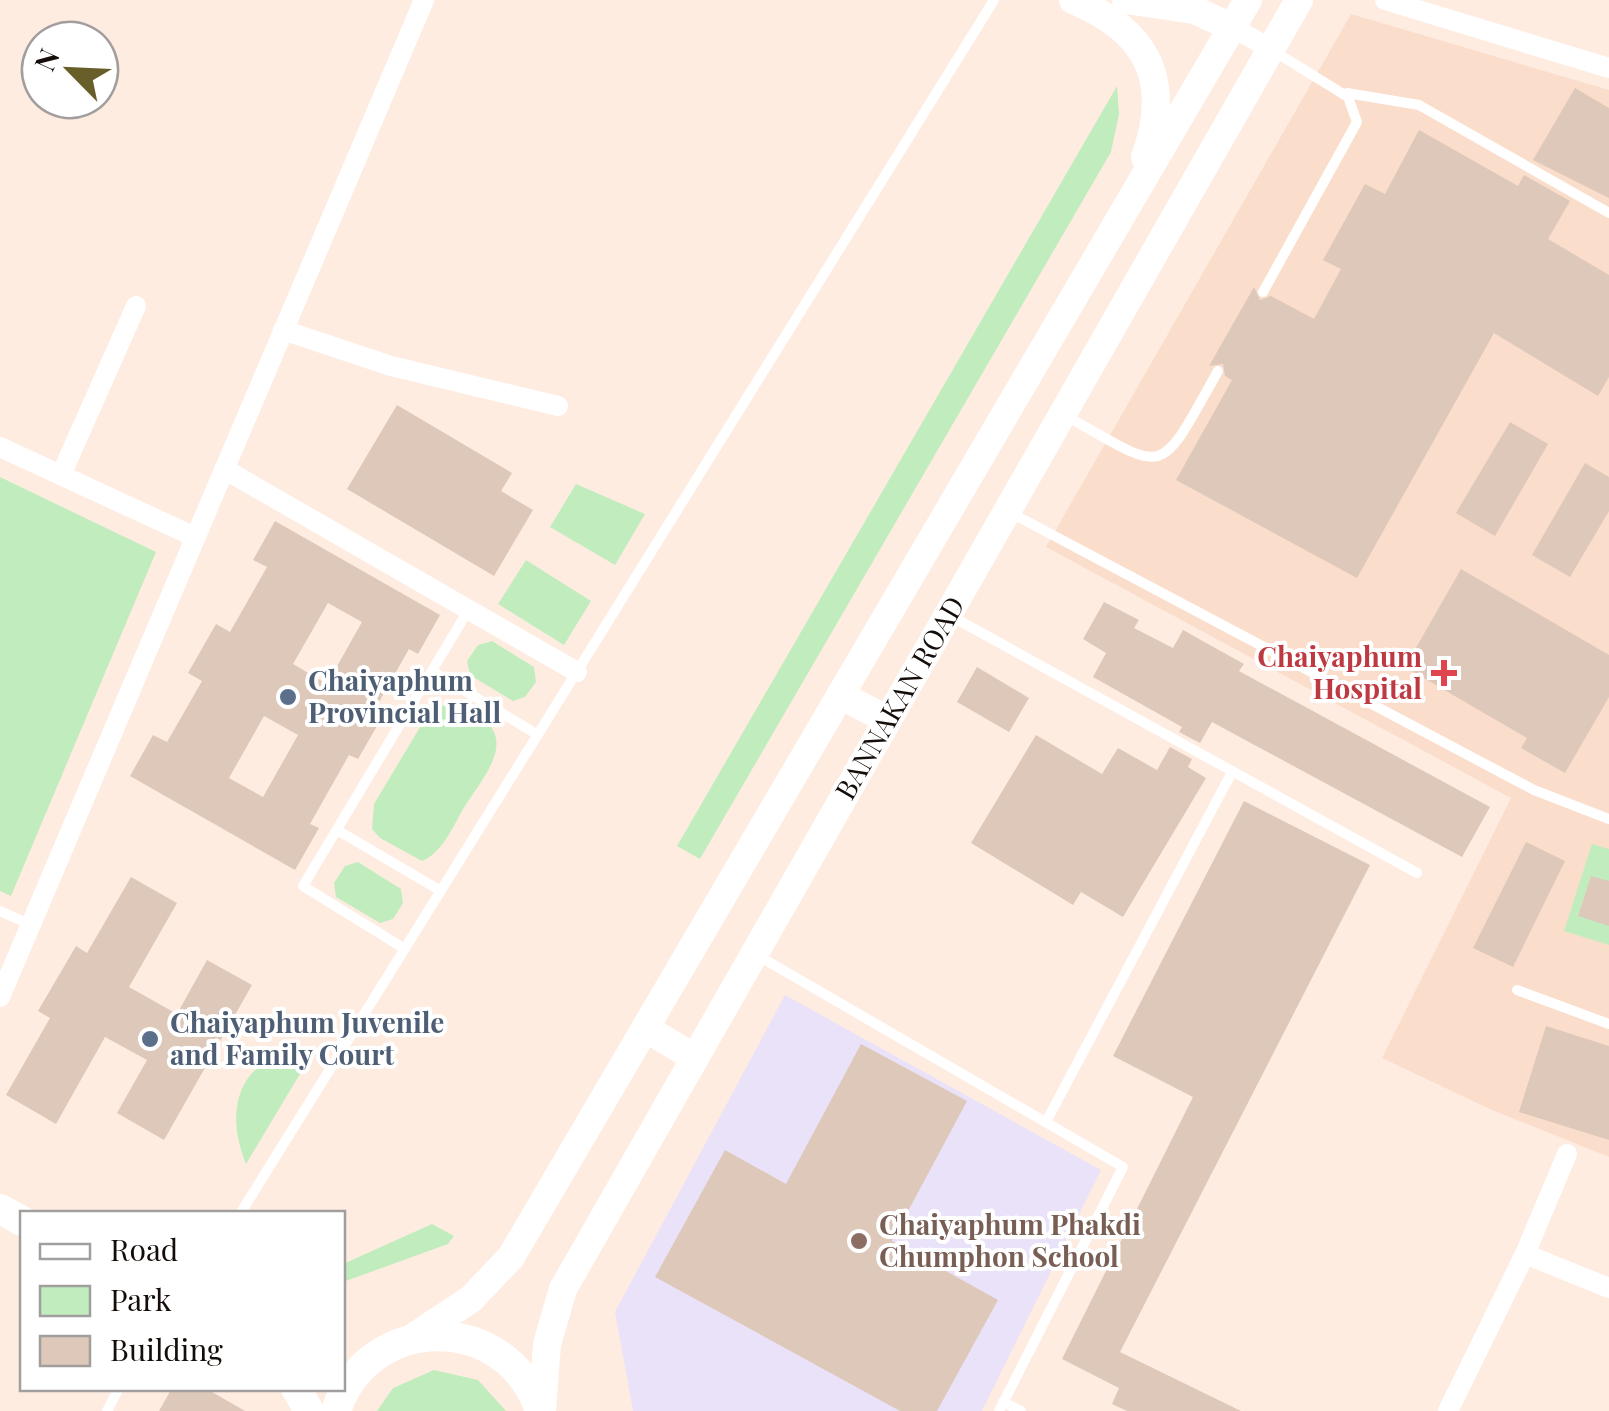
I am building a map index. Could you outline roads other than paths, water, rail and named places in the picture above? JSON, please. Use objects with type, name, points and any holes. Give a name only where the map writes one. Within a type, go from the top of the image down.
[{"type":"main road","points":[[345,1354],[385,1348],[415,1336],[450,1334],[485,1344],[514,1364],[541,1411]]},
{"type":"main road","points":[[336,1411],[360,1368],[385,1348]]},
{"type":"street","points":[[0,997],[424,0]]},
{"type":"street","points":[[1073,0],[1126,28],[1143,48],[1153,78],[1152,138],[1127,205]]},
{"type":"street","points":[[1126,0],[1194,10],[1271,49]]},
{"type":"street","name":"BANNAKAN ROAD","points":[[415,1336],[471,1299],[511,1257],[1248,0]]},
{"type":"street","name":"BANNAKAN ROAD","points":[[541,1411],[547,1344],[564,1289],[1299,0]]},
{"type":"street","points":[[1384,0],[1609,68]]},
{"type":"street","points":[[1083,280],[1125,304]]},
{"type":"street","points":[[61,475],[136,306]]},
{"type":"street","points":[[283,330],[391,366],[558,406]]},
{"type":"street","points":[[0,446],[195,537]]},
{"type":"street","points":[[224,469],[577,672]]},
{"type":"street","points":[[840,695],[888,720]]},
{"type":"street","points":[[645,1028],[695,1058]]},
{"type":"street","points":[[1448,1411],[1525,1254],[1567,1154]]},
{"type":"street","points":[[1525,1254],[1609,1288]]},
{"type":"lane","points":[[242,1211],[994,0]]},
{"type":"lane","points":[[1271,49],[1341,91],[1419,104],[1609,213]]},
{"type":"lane","points":[[1263,292],[1354,131],[1357,113],[1341,91]]},
{"type":"lane","points":[[1062,414],[1135,454],[1154,458],[1173,449],[1218,371]]},
{"type":"lane","points":[[1007,511],[1534,790],[1609,819]]},
{"type":"lane","points":[[404,950],[303,886],[469,608]]},
{"type":"lane","points":[[948,614],[1417,873]]},
{"type":"lane","points":[[432,670],[538,736]]},
{"type":"lane","points":[[1046,1122],[1232,772]]},
{"type":"lane","points":[[337,830],[441,891]]},
{"type":"lane","points":[[0,911],[30,926]]},
{"type":"lane","points":[[754,954],[1123,1167],[1001,1406],[1021,1411]]},
{"type":"lane","points":[[1518,990],[1609,1024]]},
{"type":"place","name":"Chaiyaphum Hospital","points":[[1444,673]]},
{"type":"place","name":"Chaiyaphum Provincial Hall","points":[[288,697]]},
{"type":"place","name":"Chaiyaphum Juvenile and Family Court","points":[[150,1039]]},
{"type":"place","name":"Chaiyaphum Phakdi Chumphon School","points":[[859,1241]]}]
